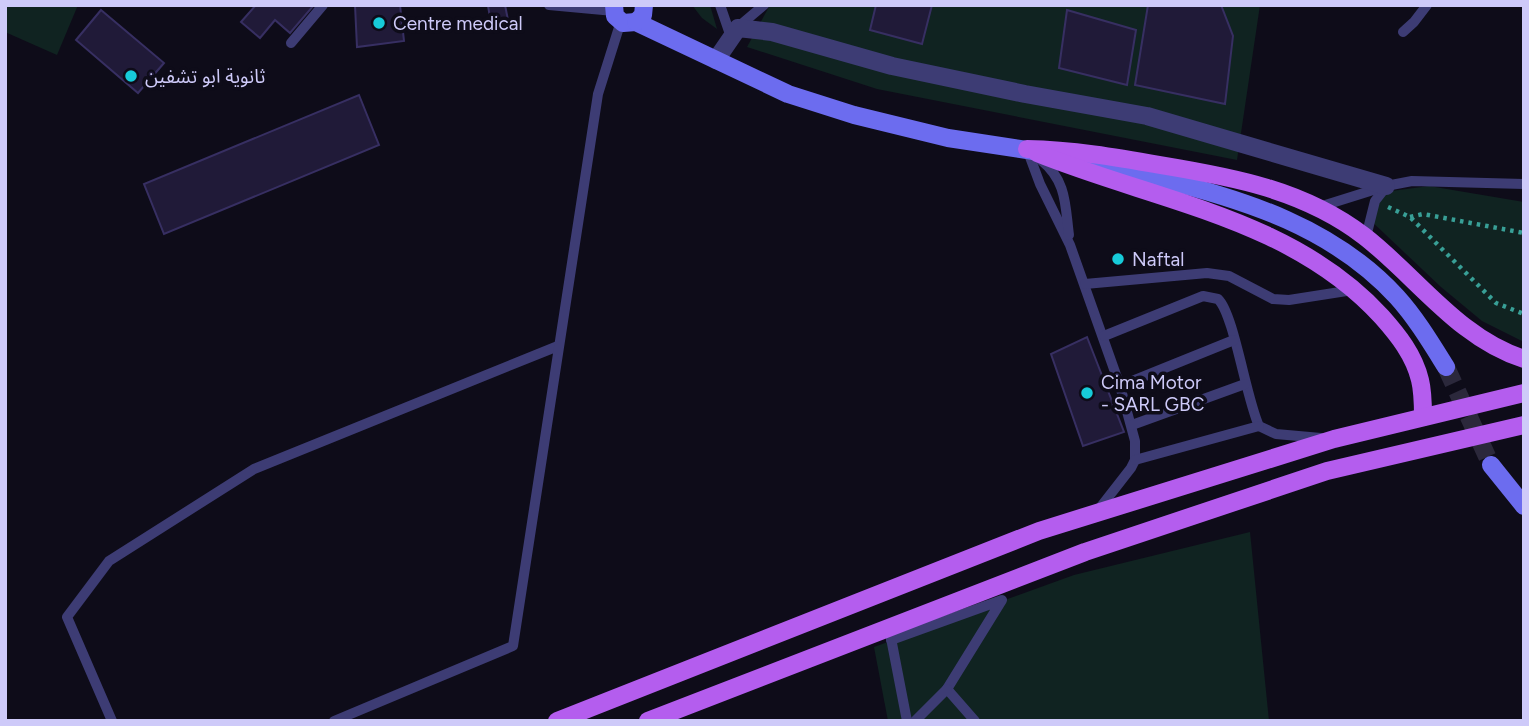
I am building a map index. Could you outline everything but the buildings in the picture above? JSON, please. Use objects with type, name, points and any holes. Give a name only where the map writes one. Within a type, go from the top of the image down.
[{"type":"main road","points":[[629,13],[716,60],[788,94],[854,115],[948,138],[1027,149],[1212,192],[1290,220],[1333,243],[1367,268],[1396,297],[1422,329],[1446,367]]},
{"type":"main road","points":[[1027,149],[1259,230],[1310,257],[1354,289],[1395,331],[1409,352],[1420,380],[1423,417]]},
{"type":"main road","points":[[1027,149],[1074,150],[1214,174],[1273,189],[1318,207],[1366,237],[1470,331],[1491,345],[1524,359]]},
{"type":"main road","points":[[557,721],[1039,531],[1334,439],[1524,393]]},
{"type":"main road","points":[[648,721],[890,633],[1085,552],[1327,471],[1524,425]]},
{"type":"main road","points":[[1492,465],[1524,506]]},
{"type":"street","points":[[716,60],[734,33],[772,32],[892,66],[1147,116],[1386,186]]},
{"type":"lane","points":[[291,44],[323,5]]},
{"type":"lane","points":[[334,721],[513,646],[598,94],[629,13],[549,5]]},
{"type":"lane","points":[[720,5],[734,33],[764,5]]},
{"type":"lane","points":[[1403,32],[1415,22],[1427,5]]},
{"type":"lane","points":[[1027,149],[1055,173],[1062,187],[1070,245]]},
{"type":"lane","points":[[1027,149],[1085,284],[1132,425],[1135,460],[1096,513]]},
{"type":"lane","points":[[1062,187],[1068,176],[1078,169]]},
{"type":"lane","points":[[1318,207],[1386,186],[1412,181],[1524,184]]},
{"type":"lane","points":[[1366,237],[1375,201],[1386,186]]},
{"type":"lane","points":[[1085,284],[1207,273],[1229,276],[1273,299],[1289,300],[1354,289]]},
{"type":"lane","points":[[1104,336],[1203,296],[1211,296],[1224,304],[1259,426]]},
{"type":"lane","points":[[1120,386],[1234,340]]},
{"type":"lane","points":[[112,721],[67,617],[109,561],[254,469],[558,346]]},
{"type":"lane","points":[[1132,425],[1245,384]]},
{"type":"lane","points":[[1135,460],[1259,426],[1276,434],[1334,439]]},
{"type":"lane","points":[[906,721],[890,633],[1002,600],[947,689],[915,721]]},
{"type":"lane","points":[[947,689],[975,721]]},
{"type":"path","points":[[1375,201],[1410,217],[1496,303],[1524,314]]},
{"type":"path","points":[[1410,217],[1423,214],[1524,233]]},
{"type":"green space","points":[[5,5],[78,5],[57,55],[5,32]]},
{"type":"green space","points":[[692,5],[710,5],[717,29],[702,18]]},
{"type":"green space","points":[[770,5],[1260,5],[1237,160],[877,89],[747,47]]},
{"type":"green space","points":[[1429,186],[1524,202],[1524,342],[1482,321],[1441,287],[1368,218],[1384,192]]},
{"type":"green space","points":[[1250,532],[1269,721],[888,721],[874,647],[1074,575]]},
{"type":"tunnel","points":[[1446,367],[1491,465]]},
{"type":"place","name":"Centre medical","points":[[379,23]]},
{"type":"place","name":"ثانوية ابو تشفين","points":[[131,76]]},
{"type":"place","name":"Naftal","points":[[1118,259]]},
{"type":"place","name":"Cima Motor - SARL GBC","points":[[1087,393]]}]
